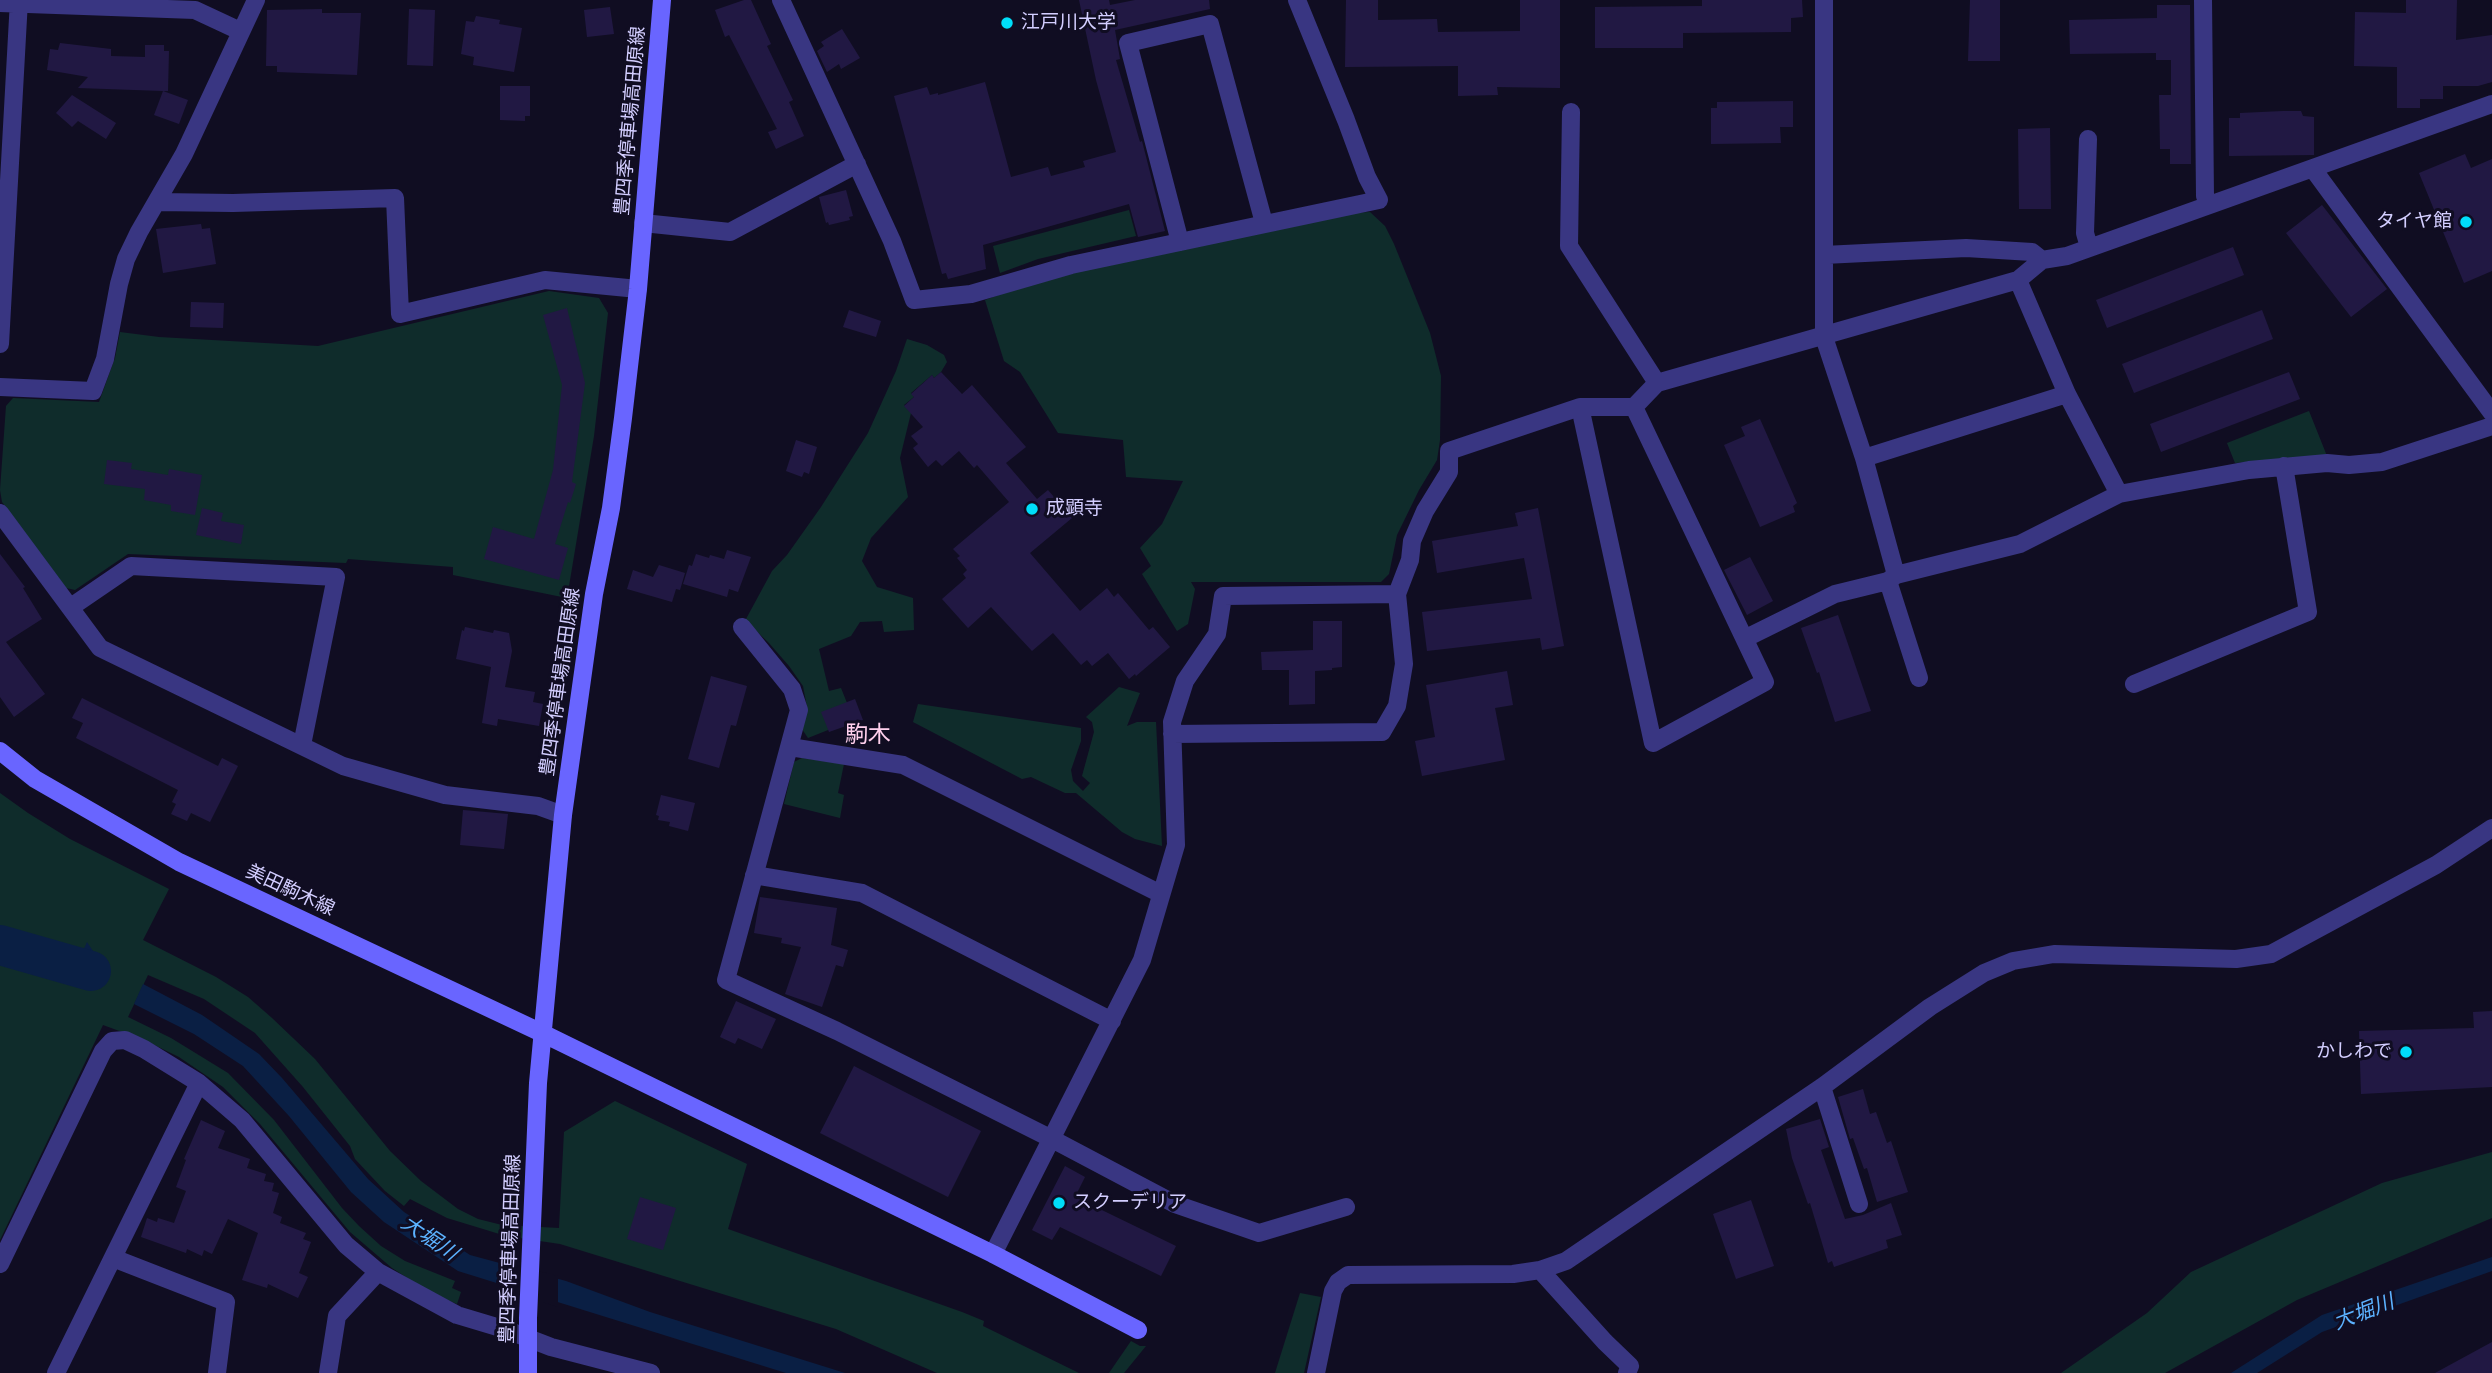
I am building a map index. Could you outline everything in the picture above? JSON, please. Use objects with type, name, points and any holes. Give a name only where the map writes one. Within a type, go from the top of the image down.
[{"type":"main road","name":"豊四季停車場高田原線","points":[[528,1373],[528,1318],[542,1033],[563,815],[594,594],[611,508],[638,289],[662,0]]},
{"type":"main road","name":"美田駒木線","points":[[0,751],[35,779],[179,862],[542,1033],[993,1254],[1138,1330]]},
{"type":"street","points":[[0,387],[93,391],[105,359],[126,259],[184,154],[256,0]]},
{"type":"street","points":[[781,0],[892,241],[914,300],[971,294],[1070,265],[1379,200],[1367,177],[1297,0]]},
{"type":"street","points":[[1824,0],[1824,337],[1864,458],[1919,678]]},
{"type":"street","points":[[2203,0],[2205,196],[2209,204]]},
{"type":"street","points":[[0,344],[19,2]]},
{"type":"street","points":[[0,3],[146,3],[195,9],[240,31]]},
{"type":"street","points":[[1180,242],[1128,43],[1210,24],[1264,223]]},
{"type":"street","points":[[1172,734],[1382,733],[1397,706],[1404,664],[1397,594],[1410,560],[1412,541],[1425,511],[1449,472],[1449,451],[1580,407],[1634,407],[1657,383],[2018,280],[2042,260],[2067,256],[2492,104]]},
{"type":"street","points":[[1571,112],[1569,246],[1657,383]]},
{"type":"street","points":[[2088,139],[2085,233],[2089,247]]},
{"type":"street","points":[[643,223],[730,232],[857,164]]},
{"type":"street","points":[[2313,169],[2492,413]]},
{"type":"street","points":[[158,202],[395,198],[400,314],[545,280],[638,289]]},
{"type":"street","points":[[1824,255],[1966,248],[2032,252],[2042,260]]},
{"type":"street","points":[[2018,280],[2067,394],[2119,494]]},
{"type":"street","points":[[1864,458],[2067,394]]},
{"type":"street","points":[[1580,407],[1653,743],[1765,682],[1634,407]]},
{"type":"street","points":[[1745,638],[1835,594],[2020,544],[2119,494],[2249,470],[2327,463],[2349,466],[2382,462],[2492,426]]},
{"type":"street","points":[[2134,684],[2308,612],[2284,466]]},
{"type":"street","points":[[0,513],[100,648],[343,766],[445,795],[538,806],[563,815]]},
{"type":"street","points":[[71,607],[131,566],[336,577],[302,745]]},
{"type":"street","points":[[993,1254],[1142,960],[1176,845],[1172,722],[1185,681],[1217,634],[1223,596],[1397,594]]},
{"type":"street","points":[[742,627],[792,689],[799,710],[726,980],[837,1031],[1175,1204],[1259,1233],[1346,1207]]},
{"type":"street","points":[[790,747],[903,765],[1161,894]]},
{"type":"street","points":[[1316,1373],[1333,1291],[1338,1282],[1348,1275],[1513,1274],[1540,1270],[1566,1261],[1822,1087],[1930,1007],[1984,973],[2013,961],[2054,954],[2236,959],[2271,954],[2436,865],[2492,828]]},
{"type":"street","points":[[754,875],[862,893],[1112,1021]]},
{"type":"street","points":[[0,1264],[103,1051],[112,1041],[125,1040],[199,1083],[242,1120],[346,1245],[378,1272],[457,1315],[551,1347],[651,1373]]},
{"type":"street","points":[[56,1373],[199,1083]]},
{"type":"street","points":[[1822,1087],[1859,1204]]},
{"type":"street","points":[[113,1258],[226,1301],[217,1373]]},
{"type":"street","points":[[1540,1270],[1630,1366],[1627,1373]]},
{"type":"street","points":[[328,1373],[337,1317],[378,1272]]},
{"type":"green space","points":[[1129,210],[1136,236],[1038,259],[1000,273],[993,246]]},
{"type":"green space","points":[[1370,212],[1385,226],[1394,244],[1430,333],[1441,376],[1437,460],[1397,535],[1389,574],[1381,582],[1191,582],[1195,589],[1188,624],[1177,631],[1142,574],[1151,566],[1140,548],[1162,524],[1183,481],[1126,477],[1123,440],[1058,433],[1020,372],[1004,361],[985,300],[1039,280],[1334,214]]},
{"type":"green space","points":[[549,291],[599,298],[608,313],[594,436],[567,598],[453,575],[453,567],[348,559],[346,563],[128,554],[75,590],[66,588],[2,502],[0,490],[6,406],[13,398],[99,402],[115,358],[120,332],[159,337],[318,346]]},
{"type":"green space","points":[[907,339],[927,345],[944,355],[947,362],[941,372],[934,378],[932,375],[911,393],[914,397],[904,405],[911,413],[900,458],[908,497],[871,538],[862,561],[877,587],[913,598],[914,630],[884,632],[882,621],[860,622],[851,636],[819,649],[829,691],[841,688],[847,703],[828,730],[808,738],[802,729],[807,707],[803,686],[789,666],[746,619],[772,571],[787,555],[821,507],[868,433],[896,371]]},
{"type":"green space","points":[[2309,411],[2327,456],[2235,463],[2227,443]]},
{"type":"green space","points":[[1119,687],[1140,693],[1127,726],[1137,722],[1156,722],[1162,846],[1135,839],[1122,832],[1076,793],[1065,793],[1031,777],[1022,779],[913,722],[918,704],[1081,728],[1081,741],[1071,770],[1073,781],[1083,791],[1090,783],[1082,776],[1094,732],[1092,722],[1086,717]]},
{"type":"green space","points":[[802,758],[844,764],[838,793],[844,795],[840,818],[784,804],[794,762]]},
{"type":"green space","points":[[0,793],[70,839],[169,889],[143,940],[216,977],[248,997],[315,1059],[390,1151],[421,1181],[458,1209],[478,1219],[502,1225],[559,1228],[564,1132],[615,1101],[747,1164],[728,1229],[984,1321],[983,1326],[1079,1373],[937,1373],[836,1329],[560,1244],[506,1236],[447,1218],[410,1199],[404,1206],[385,1191],[355,1159],[350,1146],[255,1033],[204,999],[148,975],[128,1017],[171,1038],[228,1073],[274,1120],[359,1226],[381,1246],[405,1261],[455,1281],[452,1288],[461,1292],[457,1304],[429,1292],[392,1268],[350,1232],[260,1124],[223,1087],[179,1057],[103,1025],[0,1240]]},
{"type":"green space","points":[[2492,1152],[2492,1218],[2297,1300],[2165,1373],[2061,1373],[2147,1313],[2191,1272],[2382,1183]]},
{"type":"green space","points":[[1300,1293],[1321,1297],[1304,1373],[1275,1373]]},
{"type":"green space","points":[[1131,1341],[1146,1346],[1124,1373],[1109,1373]]},
{"type":"water","points":[[87,942],[99,960],[90,981],[68,983]]},
{"type":"water","points":[[143,984],[202,1015],[259,1054],[368,1179],[404,1212],[470,1255],[566,1281],[650,1312],[845,1373],[786,1373],[458,1271],[384,1222],[351,1192],[289,1116],[243,1066],[194,1034],[134,1004]]},
{"type":"water","points":[[2492,1257],[2492,1271],[2322,1332],[2257,1373],[2231,1373],[2322,1315]]},
{"type":"pier","points":[[501,1261],[558,1276],[558,1307],[500,1289]]},
{"type":"building","points":[[751,0],[771,44],[767,46],[793,100],[789,102],[804,136],[776,149],[768,132],[777,129],[729,35],[725,37],[715,10]]},
{"type":"building","points":[[1079,0],[1109,0],[1110,5],[1135,0],[1209,0],[1210,9],[1115,30],[1120,59],[1116,60],[1140,142],[1142,141],[1165,231],[1138,237],[1129,204],[983,245],[986,269],[948,279],[946,273],[942,274],[894,96],[927,87],[930,95],[938,95],[985,82],[1011,177],[1048,167],[1051,176],[1085,167],[1083,161],[1116,152],[1096,80]]},
{"type":"building","points":[[1346,0],[1378,0],[1378,20],[1437,19],[1438,32],[1520,31],[1520,0],[1560,0],[1560,88],[1497,87],[1498,95],[1458,96],[1458,66],[1345,67]]},
{"type":"building","points":[[1702,0],[1802,0],[1803,17],[1791,18],[1791,32],[1683,33],[1683,48],[1595,48],[1595,7],[1702,6]]},
{"type":"building","points":[[1970,0],[2000,0],[2000,61],[1968,61]]},
{"type":"building","points":[[2406,0],[2457,0],[2456,40],[2492,35],[2492,82],[2478,86],[2443,86],[2443,99],[2420,99],[2420,108],[2397,108],[2397,67],[2354,66],[2355,12],[2406,13]]},
{"type":"building","points":[[2157,5],[2190,5],[2191,164],[2170,164],[2170,149],[2160,149],[2159,95],[2171,95],[2171,60],[2156,60],[2156,53],[2070,54],[2069,20],[2157,18]]},
{"type":"building","points":[[610,7],[614,34],[587,37],[584,10]]},
{"type":"building","points":[[322,9],[322,13],[361,13],[357,75],[277,72],[277,66],[266,66],[267,10]]},
{"type":"building","points":[[409,9],[435,10],[433,66],[407,65]]},
{"type":"building","points":[[476,16],[500,20],[499,24],[522,28],[514,72],[473,65],[474,57],[461,54],[466,21],[474,22]]},
{"type":"building","points":[[842,29],[860,58],[841,69],[839,64],[827,72],[817,51],[824,46],[821,42]]},
{"type":"building","points":[[60,43],[111,49],[111,56],[145,57],[145,45],[164,45],[164,51],[169,51],[168,91],[78,88],[88,77],[47,70],[50,49],[58,50]]},
{"type":"building","points":[[500,86],[530,86],[530,116],[525,116],[525,121],[500,120]]},
{"type":"building","points":[[163,91],[188,100],[179,124],[154,115]]},
{"type":"building","points":[[72,95],[116,123],[106,139],[78,121],[72,127],[56,113]]},
{"type":"building","points":[[1793,101],[1793,127],[1780,127],[1781,143],[1711,144],[1711,108],[1717,108],[1717,102]]},
{"type":"building","points":[[2301,111],[2303,116],[2314,117],[2314,155],[2229,156],[2229,118],[2240,118],[2240,113]]},
{"type":"building","points":[[2050,128],[2051,209],[2019,209],[2018,129]]},
{"type":"building","name":"タイヤ館","points":[[2465,154],[2471,168],[2492,159],[2492,271],[2464,283],[2419,173]]},
{"type":"building","points":[[846,190],[853,216],[849,217],[850,220],[829,225],[826,223],[819,197]]},
{"type":"building","points":[[2322,205],[2387,289],[2351,317],[2286,233]]},
{"type":"building","points":[[201,224],[202,229],[210,228],[216,264],[163,273],[156,229]]},
{"type":"building","points":[[2233,247],[2244,275],[2107,328],[2096,300]]},
{"type":"building","points":[[191,302],[224,303],[223,328],[190,327]]},
{"type":"building","points":[[567,308],[585,383],[572,482],[576,484],[555,544],[568,548],[559,580],[484,559],[493,527],[534,539],[553,470],[562,385],[543,315]]},
{"type":"building","points":[[849,310],[881,321],[876,337],[843,327]]},
{"type":"building","points":[[2262,310],[2273,339],[2134,393],[2122,364]]},
{"type":"building","points":[[941,372],[962,394],[972,385],[1026,447],[1006,463],[1037,499],[1048,490],[1072,518],[1030,553],[1080,611],[1107,588],[1114,597],[1118,593],[1149,630],[1153,627],[1170,647],[1136,676],[1135,674],[1129,679],[1108,653],[1092,666],[1087,660],[1081,665],[1053,633],[1032,651],[991,607],[968,628],[942,599],[966,578],[963,574],[967,570],[953,549],[1009,502],[977,465],[974,468],[959,451],[942,466],[936,460],[928,467],[913,448],[918,444],[911,436],[923,427],[904,406],[914,397],[911,394],[932,375],[934,378]]},
{"type":"building","points":[[2289,372],[2300,399],[2161,452],[2150,424]]},
{"type":"building","points":[[1760,419],[1797,503],[1793,506],[1795,512],[1760,527],[1724,445],[1745,436],[1741,427]]},
{"type":"building","points":[[796,440],[817,447],[809,474],[804,472],[802,477],[786,471]]},
{"type":"building","points":[[107,460],[132,463],[131,469],[168,475],[169,469],[202,475],[195,515],[171,511],[171,505],[144,500],[145,489],[104,484]]},
{"type":"building","points":[[202,508],[223,513],[221,521],[244,525],[241,544],[196,535]]},
{"type":"building","points":[[1538,508],[1564,646],[1542,650],[1540,638],[1427,651],[1422,612],[1532,599],[1524,558],[1437,573],[1432,541],[1518,526],[1515,513]]},
{"type":"building","points":[[727,550],[751,557],[738,592],[729,589],[727,597],[683,584],[696,554],[724,559]]},
{"type":"building","points":[[0,554],[25,587],[23,588],[42,619],[6,642],[45,694],[14,717],[0,697]]},
{"type":"building","points":[[1750,557],[1773,601],[1747,615],[1724,570]]},
{"type":"building","points":[[659,565],[685,573],[680,590],[676,589],[672,602],[627,589],[633,570],[653,577]]},
{"type":"building","points":[[1838,615],[1871,711],[1835,722],[1801,628]]},
{"type":"building","points":[[1313,621],[1342,621],[1342,667],[1315,671],[1315,704],[1289,705],[1289,670],[1262,670],[1261,652],[1313,650]]},
{"type":"building","points":[[465,627],[493,633],[494,630],[509,633],[512,651],[505,687],[535,692],[533,702],[543,704],[539,726],[498,719],[497,726],[482,723],[491,667],[456,659]]},
{"type":"building","points":[[1507,671],[1513,705],[1495,708],[1505,760],[1422,776],[1415,741],[1435,737],[1426,685]]},
{"type":"building","points":[[711,676],[747,686],[736,726],[731,725],[719,768],[688,759]]},
{"type":"building","points":[[82,698],[218,766],[222,758],[238,766],[210,822],[191,813],[187,821],[171,814],[176,804],[172,802],[178,790],[76,738],[83,723],[72,718]]},
{"type":"building","points":[[855,699],[863,720],[829,732],[821,712]]},
{"type":"building","points":[[661,795],[695,803],[688,831],[669,826],[670,822],[658,820],[659,816],[656,815]]},
{"type":"building","points":[[463,810],[508,814],[504,849],[460,845]]},
{"type":"building","points":[[760,897],[837,908],[831,945],[848,950],[843,967],[836,965],[822,1007],[785,994],[801,947],[781,943],[782,938],[754,933]]},
{"type":"building","points":[[736,1001],[776,1019],[762,1049],[738,1038],[735,1044],[720,1037]]},
{"type":"building","name":"かしわで","points":[[2492,1011],[2492,1087],[2361,1094],[2359,1031],[2474,1028],[2473,1012]]},
{"type":"building","points":[[854,1066],[981,1131],[948,1197],[820,1133]]},
{"type":"building","points":[[1863,1089],[1870,1114],[1876,1112],[1887,1143],[1891,1141],[1908,1192],[1877,1202],[1867,1168],[1864,1169],[1853,1138],[1850,1139],[1838,1097]]},
{"type":"building","points":[[1820,1119],[1829,1147],[1821,1150],[1845,1219],[1863,1215],[1891,1203],[1902,1235],[1886,1240],[1888,1248],[1834,1267],[1832,1261],[1828,1263],[1810,1203],[1808,1204],[1792,1158],[1786,1129]]},
{"type":"building","points":[[201,1120],[225,1131],[218,1148],[250,1159],[247,1168],[266,1174],[264,1181],[274,1183],[272,1191],[279,1193],[273,1213],[282,1217],[280,1223],[306,1233],[303,1239],[311,1242],[299,1273],[308,1277],[298,1298],[268,1284],[267,1288],[242,1280],[258,1233],[228,1219],[212,1254],[204,1250],[202,1256],[187,1249],[186,1253],[141,1237],[147,1218],[157,1222],[158,1218],[174,1223],[186,1191],[176,1187],[186,1160],[184,1159]]},
{"type":"building","points":[[1065,1166],[1085,1177],[1075,1197],[1176,1246],[1161,1276],[1060,1227],[1052,1240],[1032,1230]]},
{"type":"building","points":[[640,1197],[676,1208],[663,1250],[627,1239]]},
{"type":"building","points":[[1751,1200],[1774,1266],[1736,1279],[1713,1214]]},
{"type":"building","points":[[2492,1342],[2492,1373],[2435,1373]]},
{"type":"waterway","name":"大堀川","points":[[0,945],[91,971]]},
{"type":"place","name":"江戸川大学","points":[[1007,23]]},
{"type":"place","name":"タイヤ館","points":[[2466,222]]},
{"type":"place","name":"成顕寺","points":[[1032,509]]},
{"type":"place","name":"かしわで","points":[[2406,1052]]},
{"type":"place","name":"スクーデリア","points":[[1059,1203]]},
{"type":"district","name":"駒木","points":[[868,736]]}]
